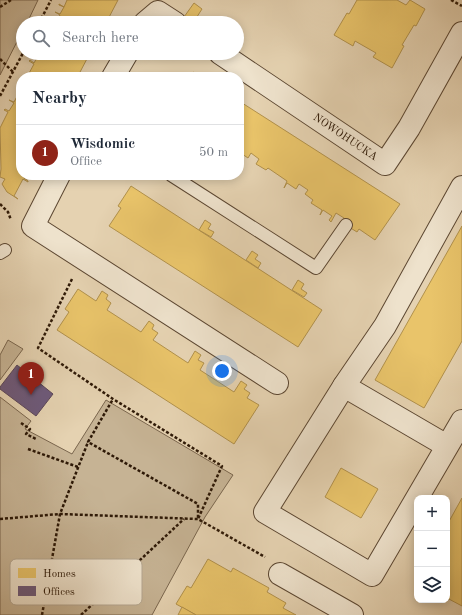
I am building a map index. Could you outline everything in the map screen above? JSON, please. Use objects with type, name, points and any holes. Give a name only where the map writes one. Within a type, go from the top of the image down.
[{"type":"street","name":"NOWOHUCKA","points":[[230,60],[385,164],[409,128],[462,33]]},
{"type":"street","points":[[116,72],[124,60]]},
{"type":"street","points":[[56,180],[33,226],[277,383]]},
{"type":"street","points":[[462,187],[385,326],[344,386],[265,512],[372,575],[462,421]]},
{"type":"street","points":[[344,386],[447,446]]},
{"type":"street","points":[[280,574],[325,608],[352,615]]},
{"type":"lane","points":[[179,180],[316,268],[346,225]]},
{"type":"path","points":[[0,7],[11,0]]},
{"type":"path","points":[[43,16],[51,0]]},
{"type":"path","points":[[451,0],[462,6]]},
{"type":"path","points":[[0,60],[13,72]]},
{"type":"path","points":[[0,96],[19,60]]},
{"type":"path","points":[[74,277],[38,348],[113,399],[222,466],[198,519]]},
{"type":"path","points":[[52,559],[60,514],[88,442],[113,399]]},
{"type":"path","points":[[21,423],[30,429],[26,434],[36,439]]},
{"type":"path","points":[[88,442],[198,504],[198,519]]},
{"type":"path","points":[[28,449],[78,467]]},
{"type":"path","points":[[0,519],[60,514],[198,519],[281,566],[280,574]]},
{"type":"path","points":[[141,559],[184,519]]},
{"type":"path","points":[[42,615],[44,605]]},
{"type":"path","points":[[81,615],[92,605]]},
{"type":"shaded area","points":[[0,0],[38,0],[30,16],[16,16],[16,44],[0,75]]},
{"type":"shaded area","points":[[8,340],[23,349],[0,380],[0,355]]},
{"type":"shaded area","points":[[0,397],[31,421],[25,429],[72,454],[106,400],[233,475],[205,517],[152,615],[0,615]]},
{"type":"building: Homes","points":[[67,0],[118,0],[110,16],[59,16],[55,12],[60,14]]},
{"type":"building: Homes","points":[[357,0],[397,0],[406,5],[410,0],[425,9],[416,26],[414,25],[402,45],[404,46],[392,68],[373,57],[376,53],[355,41],[353,46],[334,35],[347,13],[349,14]]},
{"type":"building: Homes","points":[[194,3],[202,9],[198,16],[185,16]]},
{"type":"building: Homes","points":[[30,60],[34,63],[36,60],[86,60],[80,72],[30,72],[34,64],[29,61]]},
{"type":"building: Homes","points":[[16,98],[16,180],[22,180],[14,196],[18,199],[7,192],[2,184],[5,179],[0,177],[0,128],[8,112],[4,110],[9,111],[14,103],[9,100],[14,102]]},
{"type":"building: Homes","points":[[244,104],[400,204],[375,240],[359,229],[357,232],[341,222],[344,218],[336,213],[331,222],[329,220],[332,216],[323,210],[320,215],[322,210],[311,203],[313,200],[305,194],[308,190],[299,184],[296,189],[287,183],[284,188],[287,181],[268,168],[266,170],[256,164],[259,159],[251,153],[248,158],[244,155]]},
{"type":"building: Homes","points":[[131,186],[322,310],[298,347],[109,226],[121,208],[118,206]]},
{"type":"building: Homes","points":[[205,220],[211,224],[208,229],[214,232],[211,237],[199,230]]},
{"type":"building: Homes","points":[[462,226],[462,341],[424,408],[375,380]]},
{"type":"building: Homes","points":[[252,251],[258,255],[255,259],[261,263],[258,268],[246,260]]},
{"type":"building: Homes","points":[[298,280],[304,284],[301,289],[307,293],[304,297],[292,290]]},
{"type":"building: Homes","points":[[78,289],[96,301],[102,291],[108,295],[106,299],[111,303],[107,310],[141,332],[149,321],[154,325],[152,329],[158,333],[153,340],[188,363],[195,351],[201,355],[198,360],[204,363],[200,370],[234,392],[241,381],[247,385],[244,389],[250,393],[247,398],[259,405],[234,444],[57,330],[69,312],[65,309]]},
{"type":"building: Homes","points":[[341,468],[378,489],[361,518],[325,497]]},
{"type":"building: Homes","points":[[462,498],[462,606],[450,600],[450,520]]},
{"type":"building: Homes","points":[[208,559],[231,572],[233,568],[269,588],[267,592],[286,603],[283,608],[296,615],[196,615],[176,604],[187,586],[191,588]]},
{"type":"building: Homes","points":[[182,607],[196,615],[178,615]]},
{"type":"building: Offices","points":[[17,365],[53,394],[36,416],[0,389]]},
{"type":"place","name":"Wisdomic","points":[[31,395]]}]
